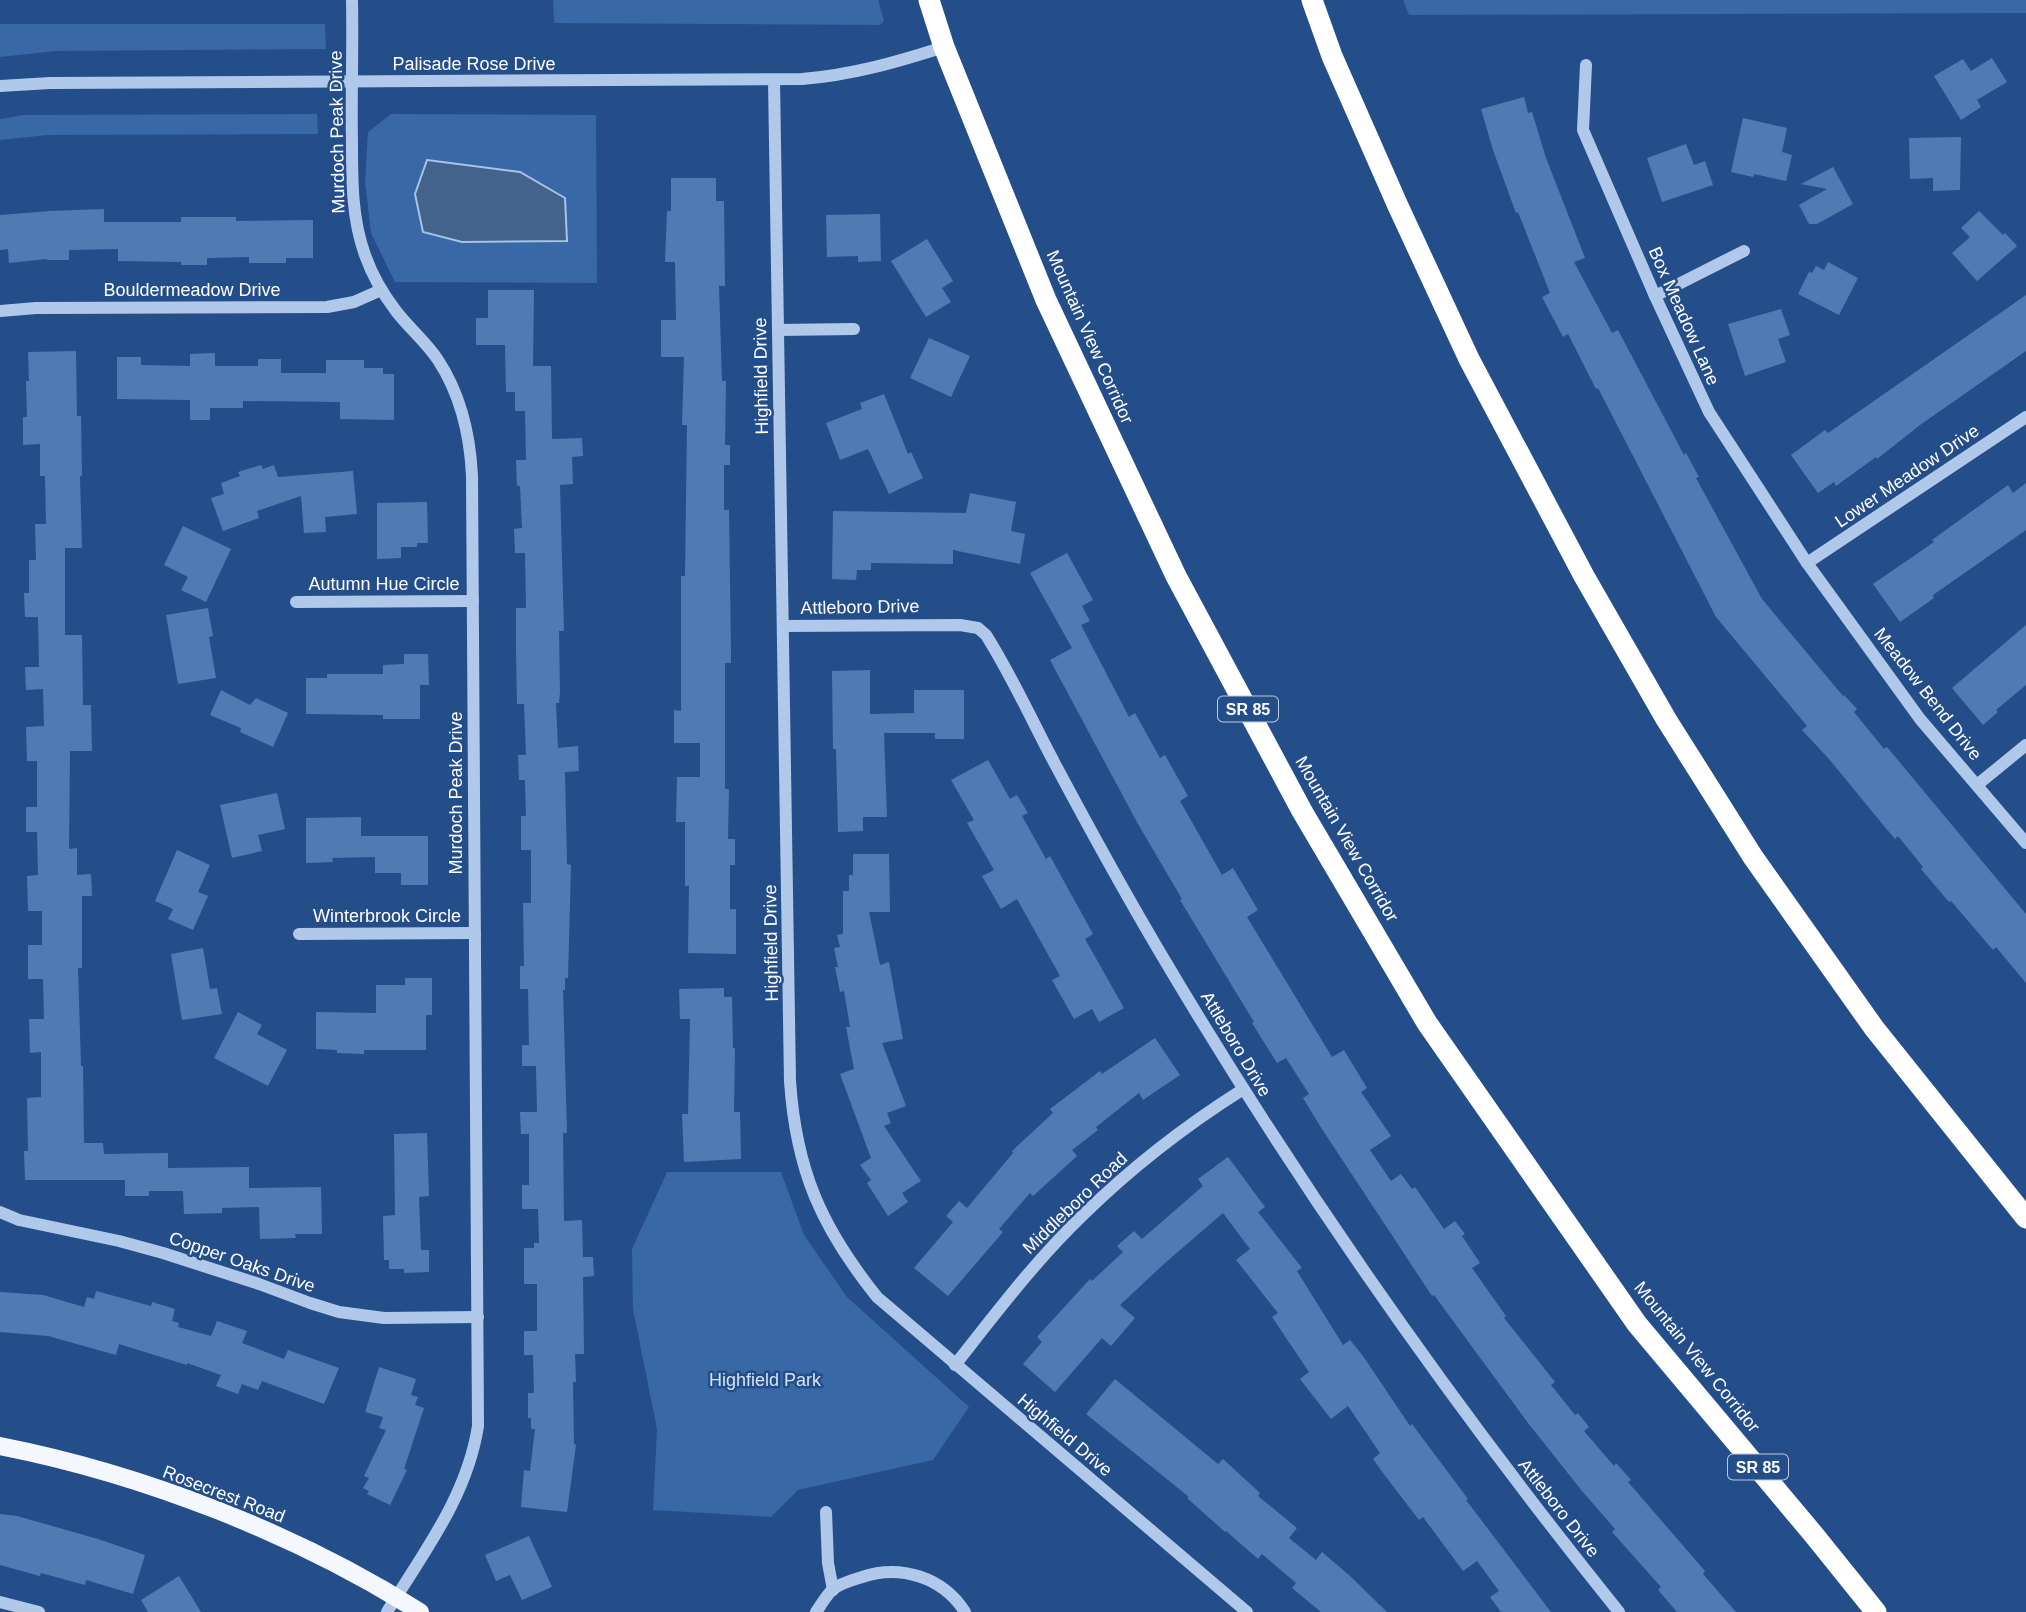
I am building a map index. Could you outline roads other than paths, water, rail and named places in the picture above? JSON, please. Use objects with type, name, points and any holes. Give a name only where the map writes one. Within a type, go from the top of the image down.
[{"type":"highway","name":"Mountain View Corridor","points":[[929,0],[944,47],[1046,300],[1176,576],[1302,811],[1427,1023],[1637,1324],[1876,1612]]},
{"type":"highway","points":[[1312,0],[1343,81],[1469,359],[1584,576],[1666,719],[1752,857],[1874,1028],[2026,1218]]},
{"type":"main road","name":"Rosecrest Road","points":[[0,1446],[130,1480],[224,1513],[316,1554],[391,1604],[420,1612]]},
{"type":"street","name":"Murdoch Peak Drive","points":[[352,0],[352,185],[355,220],[366,258],[381,290],[436,358],[457,395],[464,416],[471,457],[478,1419],[471,1458],[459,1490],[426,1552],[391,1604]]},
{"type":"street","name":"Palisade Rose Drive","points":[[0,86],[50,83],[774,80],[850,74],[944,47]]},
{"type":"street","name":"Box Meadow Lane","points":[[1586,65],[1583,130],[1655,296],[1709,412],[1807,563]]},
{"type":"street","name":"Highfield Drive","points":[[774,80],[790,1081],[799,1150],[822,1214],[856,1272],[877,1297],[1247,1612]]},
{"type":"street","points":[[1655,296],[1744,251]]},
{"type":"street","name":"Bouldermeadow Drive","points":[[0,311],[36,308],[327,307],[354,302],[381,290]]},
{"type":"street","points":[[778,330],[854,329]]},
{"type":"street","name":"Lower Meadow Drive","points":[[1807,563],[2026,417]]},
{"type":"street","name":"Meadow Bend Drive","points":[[1807,563],[1920,719],[2026,842]]},
{"type":"street","name":"Autumn Hue Circle","points":[[296,602],[473,601]]},
{"type":"street","name":"Attleboro Drive","points":[[783,626],[948,624],[969,625],[986,635],[1075,802],[1242,1090],[1419,1351],[1509,1474],[1619,1612]]},
{"type":"street","points":[[1977,785],[2026,745]]},
{"type":"street","name":"Winterbrook Circle","points":[[299,934],[475,933]]},
{"type":"street","name":"Middleboro Road","points":[[955,1365],[1043,1257],[1082,1216],[1162,1146],[1242,1090]]},
{"type":"street","name":"Copper Oaks Drive","points":[[0,1212],[19,1220],[141,1247],[346,1313],[384,1318],[478,1317]]},
{"type":"street","points":[[825,1512],[828,1563],[833,1590]]},
{"type":"street","points":[[816,1612],[833,1590],[849,1581],[877,1572],[907,1572],[935,1582],[958,1601],[965,1612]]},
{"type":"street","points":[[0,1602],[39,1612]]},
{"type":"park label","name":"Highfield Park","points":[[765,1380]]}]
